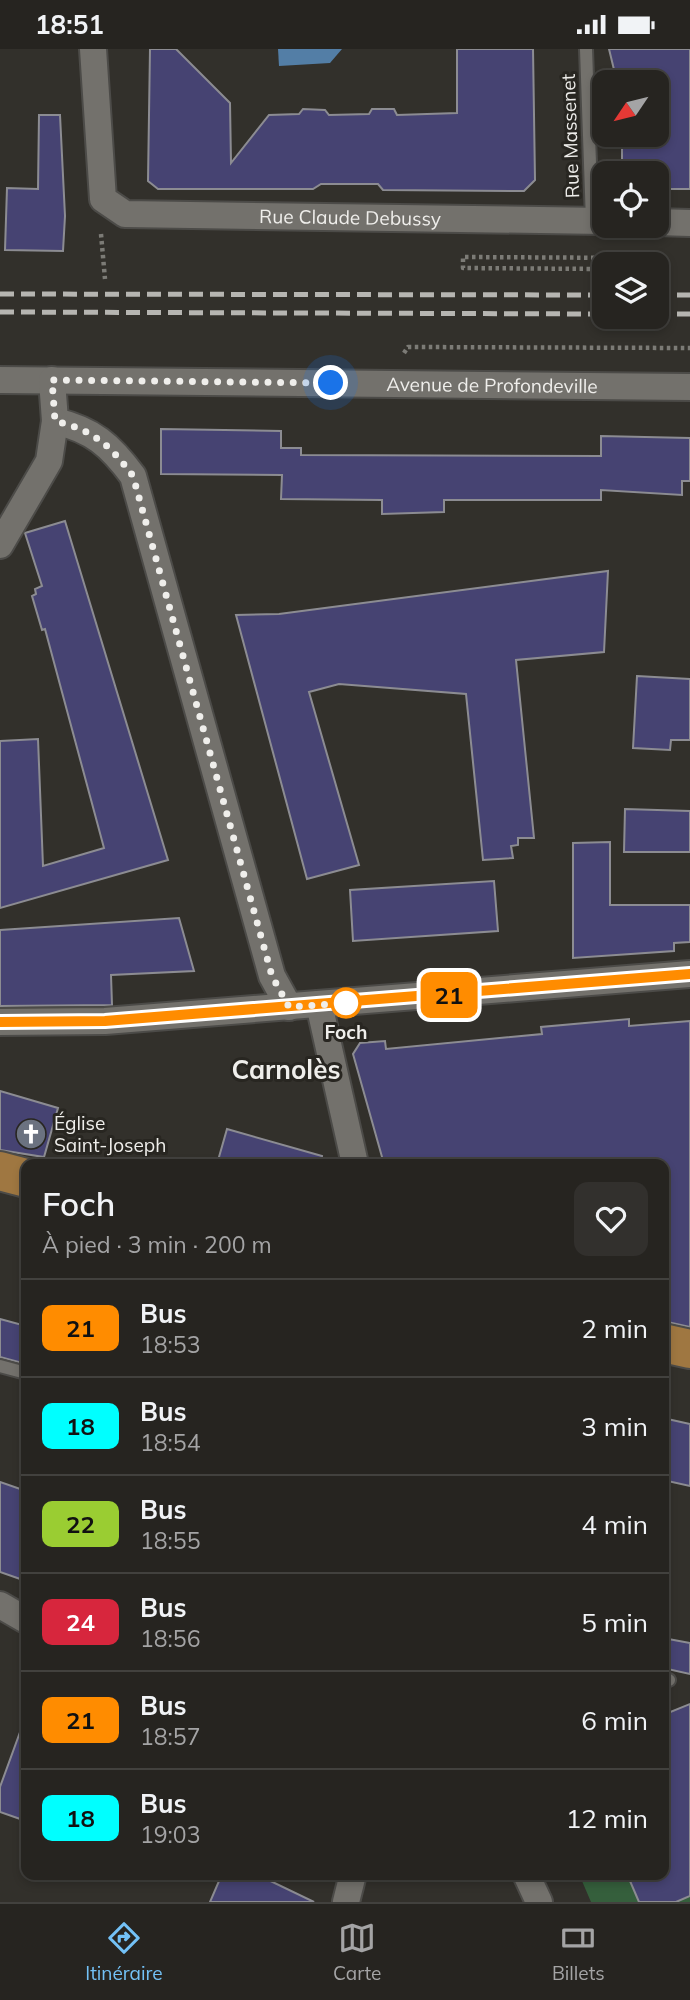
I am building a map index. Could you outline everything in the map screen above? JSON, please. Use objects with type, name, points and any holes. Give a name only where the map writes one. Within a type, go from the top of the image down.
[{"type":"main road","points":[[0,1171],[21,1177]]},
{"type":"main road","points":[[669,1344],[690,1349]]},
{"type":"street","points":[[93,49],[103,199]]},
{"type":"street","name":"Rue Claude Debussy","points":[[103,199],[125,214],[592,221]]},
{"type":"street","points":[[669,222],[690,223]]},
{"type":"street","name":"Avenue de Profondeville","points":[[0,380],[690,387]]},
{"type":"street","points":[[0,545],[50,461],[55,421],[52,380]]},
{"type":"street","points":[[55,421],[75,426],[109,445],[133,476],[272,976],[289,1007]]},
{"type":"street","points":[[0,1022],[105,1021],[690,974]]},
{"type":"street","points":[[319,1005],[354,1159]]},
{"type":"street","points":[[0,1605],[21,1617]]},
{"type":"street","points":[[346,1902],[351,1880]]},
{"type":"street","points":[[529,1880],[539,1902]]},
{"type":"lane","name":"Rue Massenet","points":[[586,49],[594,161]]},
{"type":"lane","points":[[0,1366],[21,1372]]},
{"type":"path","points":[[103,199],[100,240],[105,279]]},
{"type":"path","points":[[592,258],[463,257],[463,268],[592,269]]},
{"type":"path","points":[[386,383],[408,347],[690,348]]},
{"type":"green space","points":[[690,1725],[690,1902],[591,1902],[582,1880],[669,1880],[669,1841]]},
{"type":"water","points":[[278,49],[342,49],[330,63],[279,66]]},
{"type":"building","points":[[150,49],[176,49],[230,103],[231,163],[269,115],[299,114],[303,109],[325,110],[329,115],[369,114],[372,109],[394,109],[397,115],[457,113],[457,49],[533,49],[535,180],[524,191],[383,190],[378,184],[321,184],[313,189],[158,189],[148,181]]},
{"type":"building","points":[[609,49],[690,49],[690,189],[669,189],[669,161],[622,161],[622,147],[669,147],[669,70],[614,70]]},
{"type":"building","points":[[39,115],[60,115],[65,216],[63,251],[5,250],[7,188],[38,189]]},
{"type":"building","points":[[161,429],[281,431],[281,448],[301,448],[301,455],[601,456],[601,436],[690,438],[690,481],[682,481],[682,495],[601,490],[601,500],[444,500],[444,512],[382,514],[382,500],[281,499],[282,475],[161,474]]},
{"type":"building","points":[[65,521],[168,860],[0,908],[0,741],[38,739],[43,866],[104,848],[45,629],[42,630],[32,596],[36,594],[35,589],[42,586],[25,533]]},
{"type":"building","points":[[608,571],[604,652],[516,660],[534,838],[518,838],[518,845],[511,846],[513,858],[483,860],[466,694],[339,684],[309,692],[359,865],[307,879],[236,615],[279,614]]},
{"type":"building","points":[[637,676],[690,679],[690,740],[671,740],[670,750],[633,748]]},
{"type":"building","points":[[625,809],[690,811],[690,852],[624,852]]},
{"type":"building","points":[[610,842],[610,905],[690,905],[690,942],[674,943],[674,951],[573,958],[573,843]]},
{"type":"building","points":[[494,881],[498,931],[353,941],[350,890]]},
{"type":"building","points":[[179,918],[194,971],[111,975],[112,1005],[0,1006],[0,930]]},
{"type":"building","points":[[629,1019],[629,1026],[690,1021],[690,1327],[669,1322],[669,1159],[383,1159],[353,1054],[360,1043],[385,1041],[386,1049],[542,1034],[541,1027]]},
{"type":"building","name":"Église Saint-Joseph","points":[[0,1091],[58,1108],[44,1157],[0,1150]]},
{"type":"building","points":[[227,1129],[322,1156],[322,1159],[218,1159]]},
{"type":"building","points":[[0,1319],[21,1325],[21,1363],[0,1357]]},
{"type":"building","points":[[669,1419],[690,1424],[690,1486],[669,1481]]},
{"type":"building","points":[[0,1482],[21,1489],[21,1579],[0,1572]]},
{"type":"building","points":[[669,1639],[690,1643],[690,1674],[669,1669]]},
{"type":"building","points":[[690,1704],[690,1896],[676,1902],[639,1902],[630,1880],[669,1880],[669,1713]]},
{"type":"building","points":[[21,1729],[21,1819],[0,1812],[0,1787]]},
{"type":"building","points":[[219,1880],[268,1880],[314,1902],[210,1902]]},
{"type":"railway","points":[[0,294],[592,295]]},
{"type":"railway","points":[[669,295],[690,295]]},
{"type":"railway","points":[[0,312],[592,314]]},
{"type":"railway","points":[[669,314],[690,314]]},
{"type":"bus line","name":"21","points":[[0,1022],[105,1021],[690,974]]},
{"type":"place","name":"Foch","points":[[346,1003]]},
{"type":"place","name":"Église Saint-Joseph","points":[[31,1134]]},
{"type":"district","name":"Carnolès","points":[[286,1070]]},
{"type":"route","points":[[331,383],[52,380],[55,421],[75,426],[109,445],[133,476],[272,976],[289,1007],[346,1003]]}]
